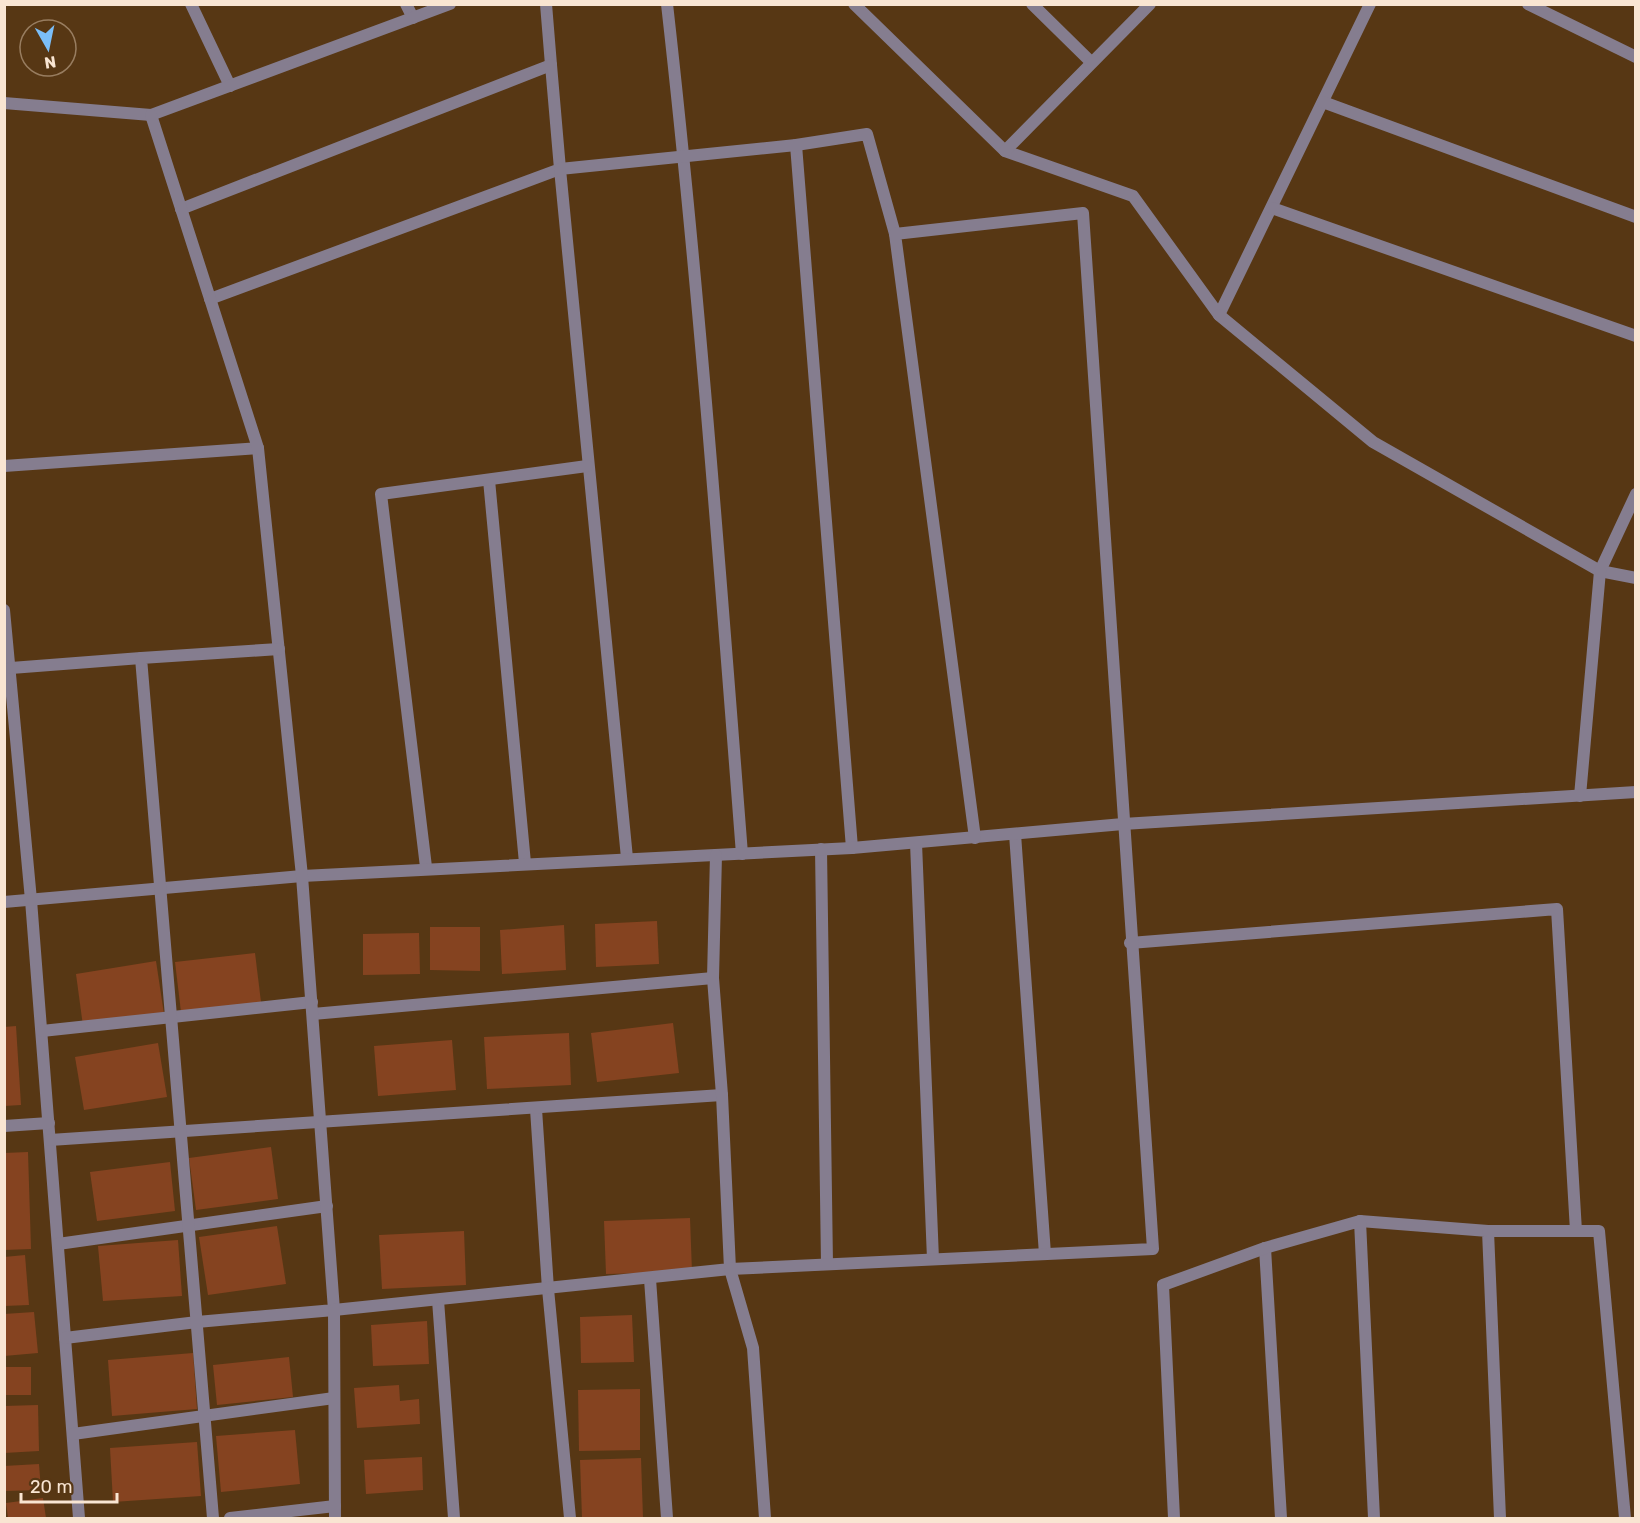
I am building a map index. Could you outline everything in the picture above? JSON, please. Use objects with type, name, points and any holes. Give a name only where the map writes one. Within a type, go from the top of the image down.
[{"type":"street","points":[[190,4],[230,86]]},
{"type":"street","points":[[406,4],[413,18]]},
{"type":"street","points":[[4,103],[151,115],[450,4]]},
{"type":"street","points":[[546,4],[587,466],[627,858]]},
{"type":"street","points":[[667,4],[684,157],[742,854]]},
{"type":"street","points":[[854,4],[1005,151],[1133,196],[1219,315],[1373,442],[1600,571],[1635,578]]},
{"type":"street","points":[[1032,4],[1091,62]]},
{"type":"street","points":[[1005,151],[1150,4]]},
{"type":"street","points":[[1219,315],[1370,4]]},
{"type":"street","points":[[1528,4],[1635,57]]},
{"type":"street","points":[[181,209],[551,64]]},
{"type":"street","points":[[1323,102],[1635,217]]},
{"type":"street","points":[[151,115],[258,448],[302,876],[334,1310],[335,1512],[230,1518]]},
{"type":"street","points":[[210,299],[560,169],[796,145],[867,134],[895,234],[975,838]]},
{"type":"street","points":[[796,145],[852,848]]},
{"type":"street","points":[[1272,208],[1635,336]]},
{"type":"street","points":[[66,1338],[197,1322],[650,1279],[730,1269],[1153,1249],[1130,943],[1083,213],[895,234]]},
{"type":"street","points":[[4,466],[258,448]]},
{"type":"street","points":[[426,867],[381,494],[587,466]]},
{"type":"street","points":[[489,480],[525,863]]},
{"type":"street","points":[[1580,796],[1600,571],[1635,494]]},
{"type":"street","points":[[4,610],[42,1031],[79,1518]]},
{"type":"street","points":[[10,668],[279,649]]},
{"type":"street","points":[[141,658],[213,1518]]},
{"type":"street","points":[[4,902],[426,867],[852,848],[1123,824],[1635,792]]},
{"type":"street","points":[[1015,834],[1045,1254]]},
{"type":"street","points":[[916,843],[933,1259]]},
{"type":"street","points":[[821,849],[827,1264]]},
{"type":"street","points":[[716,855],[713,978],[722,1095],[730,1269],[753,1347],[765,1518]]},
{"type":"street","points":[[1130,943],[1557,909],[1576,1231]]},
{"type":"street","points":[[42,1031],[171,1017],[713,978]]},
{"type":"street","points":[[50,1140],[321,1119],[536,1109],[722,1095]]},
{"type":"street","points":[[536,1109],[548,1289],[570,1518]]},
{"type":"street","points":[[4,1126],[49,1123]]},
{"type":"street","points":[[58,1244],[327,1206]]},
{"type":"street","points":[[1174,1518],[1163,1285],[1265,1248],[1360,1221],[1488,1230],[1599,1231],[1625,1518]]},
{"type":"street","points":[[1360,1221],[1374,1518]]},
{"type":"street","points":[[1488,1230],[1500,1518]]},
{"type":"street","points":[[1265,1248],[1281,1518]]},
{"type":"street","points":[[650,1279],[668,1518]]},
{"type":"street","points":[[438,1300],[454,1518]]},
{"type":"street","points":[[73,1434],[334,1398]]},
{"type":"building","points":[[657,921],[659,964],[596,967],[595,924]]},
{"type":"building","points":[[564,925],[566,970],[502,974],[500,930]]},
{"type":"building","points":[[430,927],[480,927],[480,971],[430,970]]},
{"type":"building","points":[[419,933],[420,974],[363,975],[363,934]]},
{"type":"building","points":[[255,953],[261,1002],[181,1012],[175,962]]},
{"type":"building","points":[[156,961],[164,1014],[83,1026],[76,974]]},
{"type":"building","points":[[673,1023],[679,1073],[597,1082],[591,1033]]},
{"type":"building","points":[[16,1026],[21,1105],[4,1106],[4,1027]]},
{"type":"building","points":[[569,1033],[571,1085],[487,1089],[484,1037]]},
{"type":"building","points":[[452,1040],[456,1090],[378,1096],[374,1046]]},
{"type":"building","points":[[158,1043],[167,1097],[84,1110],[75,1057]]},
{"type":"building","points":[[271,1147],[278,1199],[196,1210],[189,1158]]},
{"type":"building","points":[[28,1152],[31,1249],[4,1250],[4,1153]]},
{"type":"building","points":[[170,1162],[175,1211],[97,1221],[90,1172]]},
{"type":"building","points":[[690,1218],[692,1272],[606,1274],[604,1221]]},
{"type":"building","points":[[277,1226],[286,1284],[208,1295],[199,1237]]},
{"type":"building","points":[[464,1231],[466,1285],[382,1289],[379,1235]]},
{"type":"building","points":[[178,1240],[182,1296],[103,1301],[98,1246]]},
{"type":"building","points":[[25,1255],[29,1305],[4,1306],[4,1257]]},
{"type":"building","points":[[34,1312],[38,1353],[4,1356],[4,1314]]},
{"type":"building","points":[[632,1315],[634,1362],[581,1363],[580,1317]]},
{"type":"building","points":[[427,1321],[429,1364],[373,1366],[371,1325]]},
{"type":"building","points":[[193,1353],[197,1409],[112,1416],[108,1360]]},
{"type":"building","points":[[289,1357],[293,1397],[217,1405],[213,1365]]},
{"type":"building","points":[[4,1367],[31,1367],[31,1395],[4,1395]]},
{"type":"building","points":[[399,1385],[400,1401],[419,1399],[420,1424],[357,1428],[354,1388]]},
{"type":"building","points":[[640,1389],[640,1450],[579,1451],[578,1390]]},
{"type":"building","points":[[38,1405],[39,1451],[4,1453],[4,1406]]},
{"type":"building","points":[[295,1430],[300,1484],[221,1492],[216,1436]]},
{"type":"building","points":[[197,1442],[201,1496],[113,1502],[110,1448]]},
{"type":"building","points":[[422,1457],[423,1490],[366,1494],[364,1460]]},
{"type":"building","points":[[641,1458],[643,1518],[582,1518],[580,1460]]},
{"type":"building","points":[[39,1464],[41,1490],[4,1491],[4,1466]]},
{"type":"building","points":[[43,1498],[46,1518],[8,1518],[6,1503]]}]
